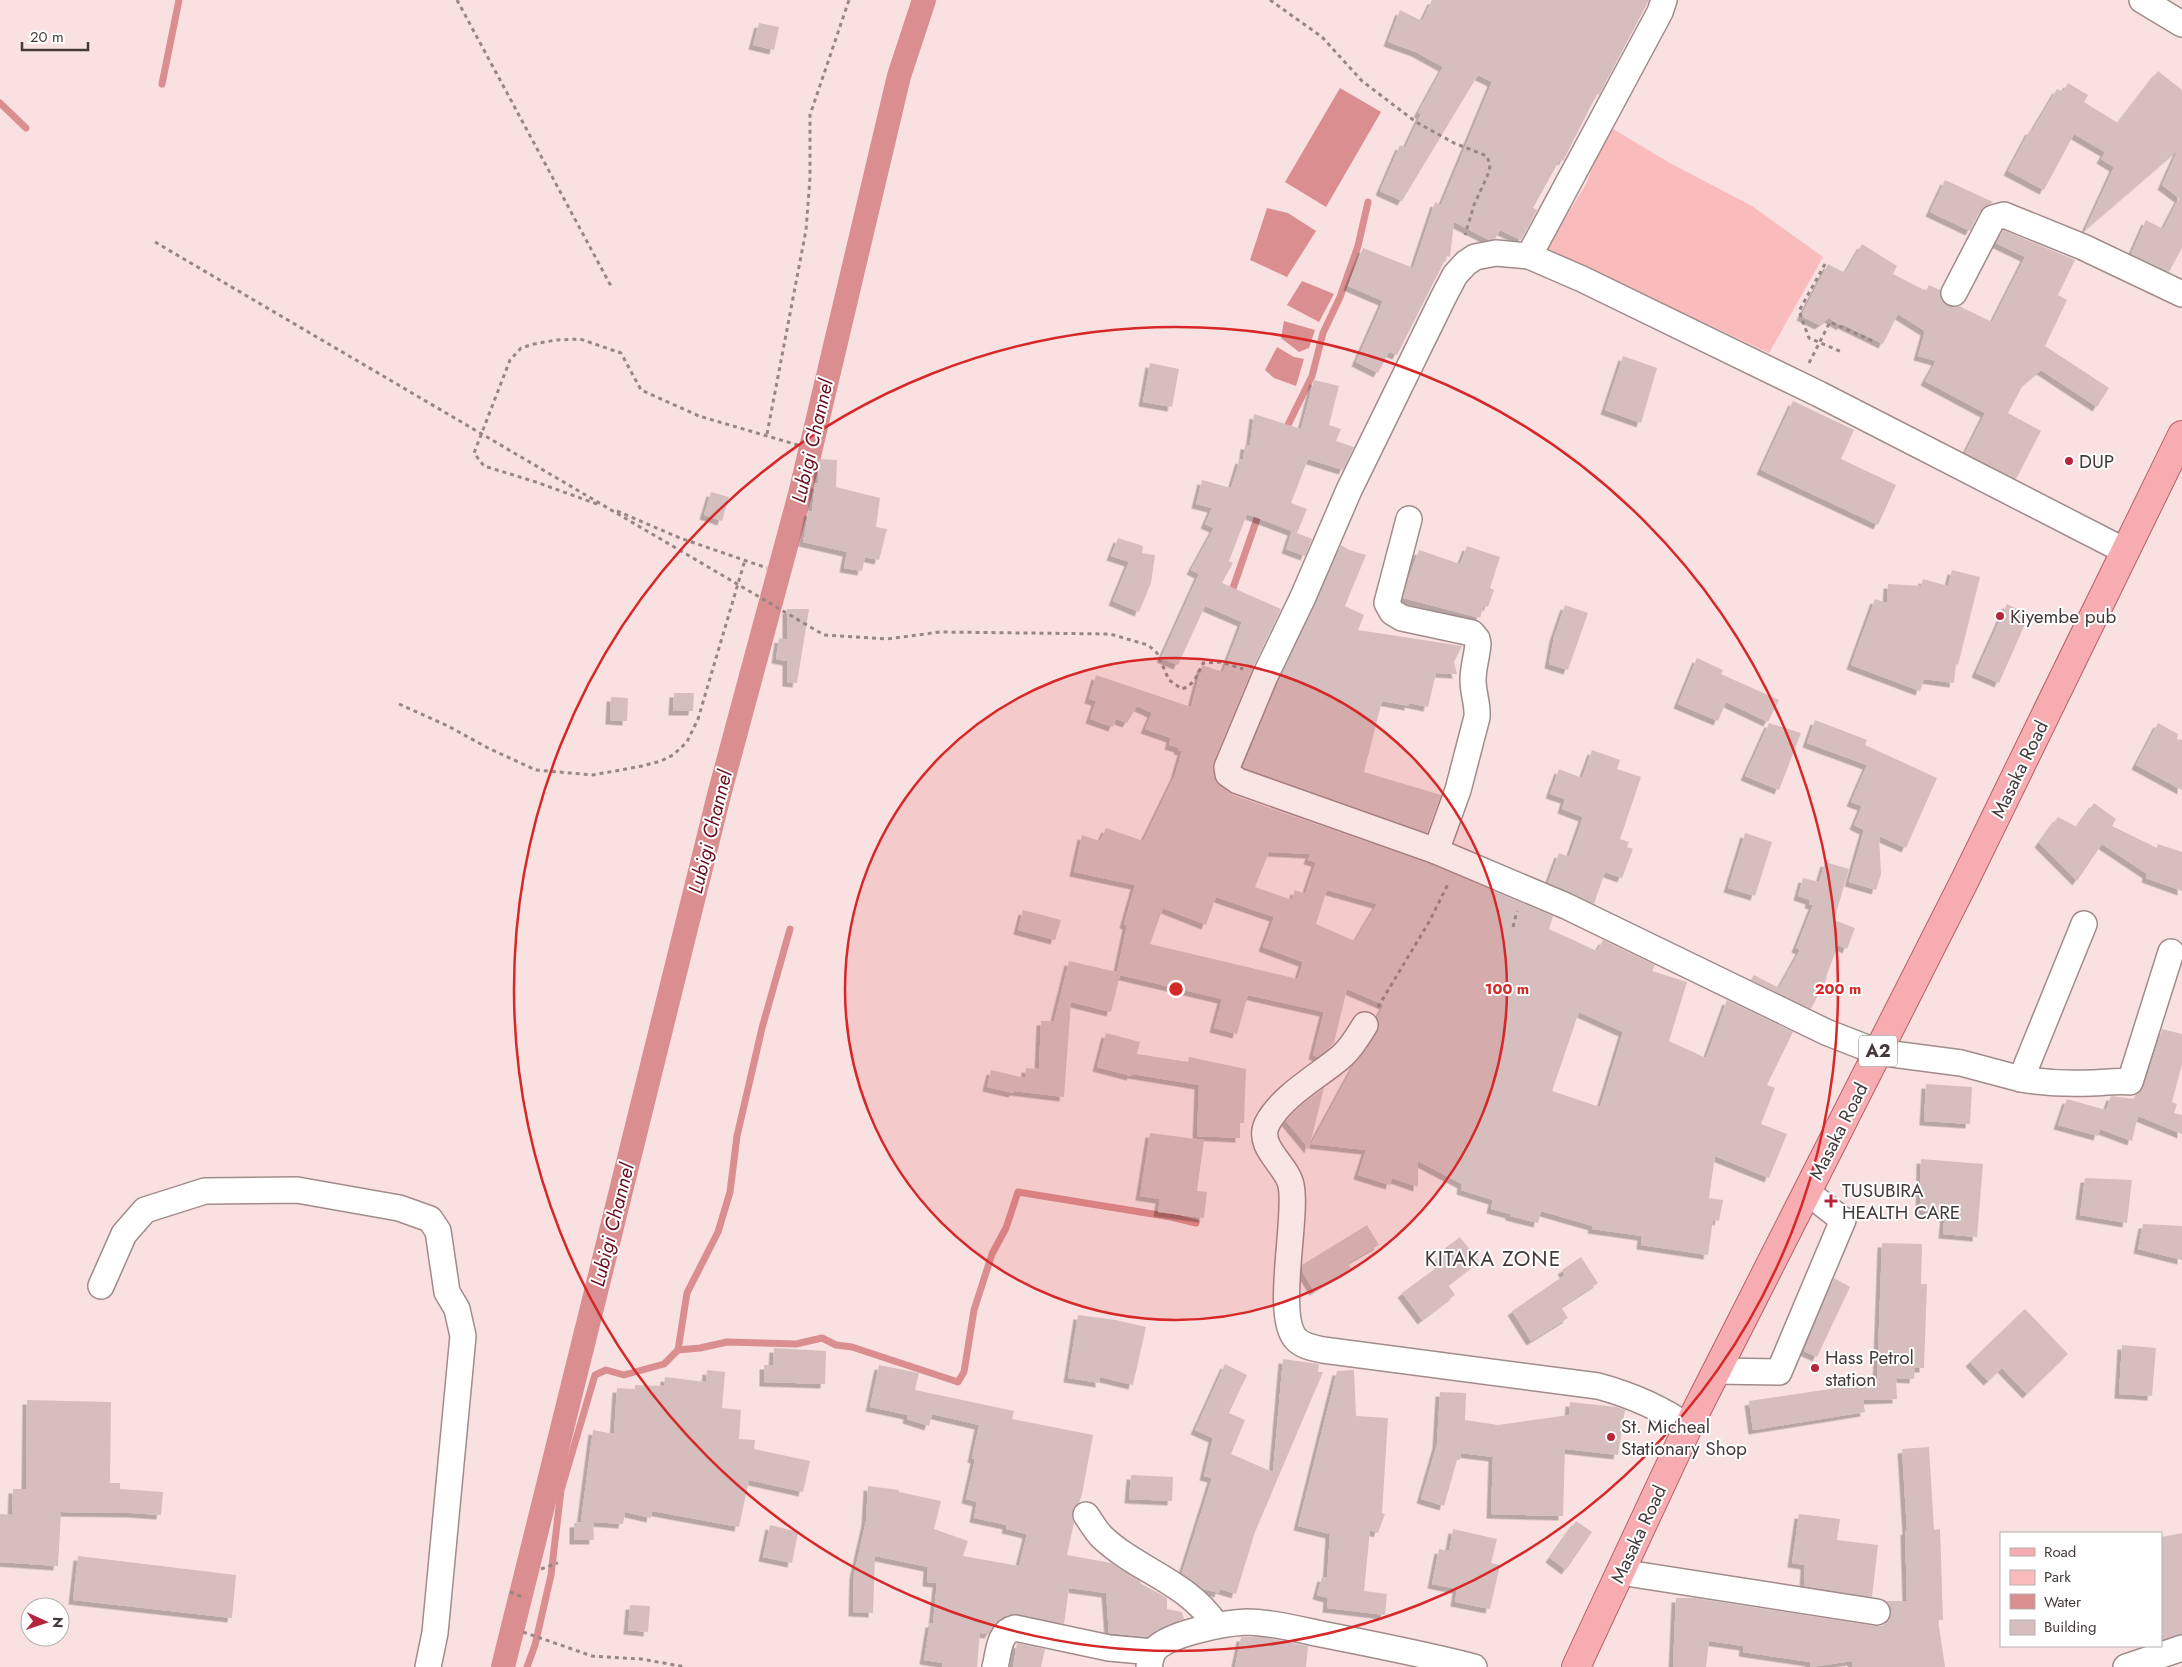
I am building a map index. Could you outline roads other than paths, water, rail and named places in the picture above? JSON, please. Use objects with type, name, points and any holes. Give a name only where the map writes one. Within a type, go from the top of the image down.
[{"type":"main road","name":"Masaka Road","points":[[1576,1667],[1688,1427],[1964,882],[2182,435]]},
{"type":"street","points":[[1529,256],[1660,12],[1664,0]]},
{"type":"street","points":[[2142,0],[2182,24]]},
{"type":"street","points":[[1954,293],[1993,218],[2004,215],[2083,247],[2182,294]]},
{"type":"street","points":[[2125,551],[1819,394],[1582,279],[1529,256],[1496,253],[1476,257],[1466,263],[1455,275],[1349,490],[1303,597],[1265,676],[1229,761],[1228,774],[1231,778],[1436,851],[1566,906],[1826,1032],[1877,1052],[1961,1063],[2021,1079],[2053,1084],[2103,1083],[2116,1080],[2130,1082],[2171,952]]},
{"type":"street","points":[[1409,519],[1387,603],[1392,612],[1402,618],[1472,633],[1478,639],[1473,678],[1478,706],[1477,717],[1458,790],[1436,851]]},
{"type":"street","points":[[2021,1079],[2084,924]]},
{"type":"street","points":[[1364,1025],[1343,1055],[1308,1082],[1278,1109],[1266,1125],[1266,1142],[1288,1174],[1291,1185],[1287,1306],[1290,1328],[1297,1340],[1323,1350],[1598,1386],[1630,1395],[1666,1411],[1688,1427]]},
{"type":"street","points":[[101,1286],[124,1234],[145,1210],[205,1191],[297,1190],[399,1208],[430,1220],[438,1231],[447,1292],[457,1309],[463,1336],[435,1633],[428,1667]]},
{"type":"street","points":[[1716,1371],[1779,1372],[1843,1220],[1808,1192]]},
{"type":"street","points":[[1086,1515],[1102,1537],[1130,1558],[1187,1593],[1206,1610],[1216,1625]]},
{"type":"street","points":[[1620,1572],[1877,1612]]},
{"type":"street","points":[[995,1667],[1002,1636],[1015,1628],[1109,1648],[1151,1660],[1161,1645],[1183,1635],[1216,1625],[1247,1622],[1279,1626],[1422,1654],[1474,1667]]},
{"type":"street","points":[[2126,1667],[2182,1648]]},
{"type":"water","points":[[1340,88],[1381,112],[1326,207],[1285,182]]},
{"type":"water","points":[[1267,208],[1288,213],[1316,231],[1287,277],[1250,260]]},
{"type":"water","points":[[1302,281],[1334,294],[1319,322],[1287,305]]},
{"type":"water","points":[[1284,321],[1315,330],[1309,348],[1299,352],[1281,338]]},
{"type":"water","points":[[1277,347],[1294,357],[1304,359],[1296,386],[1274,378],[1265,370]]},
{"type":"waterway","points":[[162,84],[179,0]]},
{"type":"waterway","name":"Lubigi Channel","points":[[503,1667],[719,795],[800,494],[899,76],[924,0]]},
{"type":"waterway","points":[[0,103],[26,128]]},
{"type":"waterway","points":[[1284,433],[1312,376],[1323,333],[1340,297],[1358,246],[1368,202]]},
{"type":"waterway","points":[[1232,591],[1260,510]]},
{"type":"waterway","points":[[527,1667],[535,1645],[551,1575],[561,1490],[595,1375],[606,1370],[624,1375],[664,1364],[678,1350],[687,1293],[718,1232],[730,1192],[737,1136],[762,1028],[790,929]]},
{"type":"waterway","points":[[678,1350],[700,1348],[727,1342],[796,1344],[822,1338],[836,1345],[852,1347],[958,1382],[964,1372],[974,1310],[992,1254],[1006,1228],[1018,1192],[1171,1217],[1196,1223]]},
{"type":"place","name":"DUP","points":[[2069,461]]},
{"type":"place","name":"Kiyembe pub","points":[[2000,616]]},
{"type":"place","name":"TUSUBIRA HEALTH CARE","points":[[1831,1201]]},
{"type":"place","name":"Hass Petrol station","points":[[1815,1368]]},
{"type":"place","name":"St. Micheal Stationary Shop","points":[[1611,1437]]},
{"type":"district","name":"KITAKA ZONE","points":[[1493,1259]]}]
